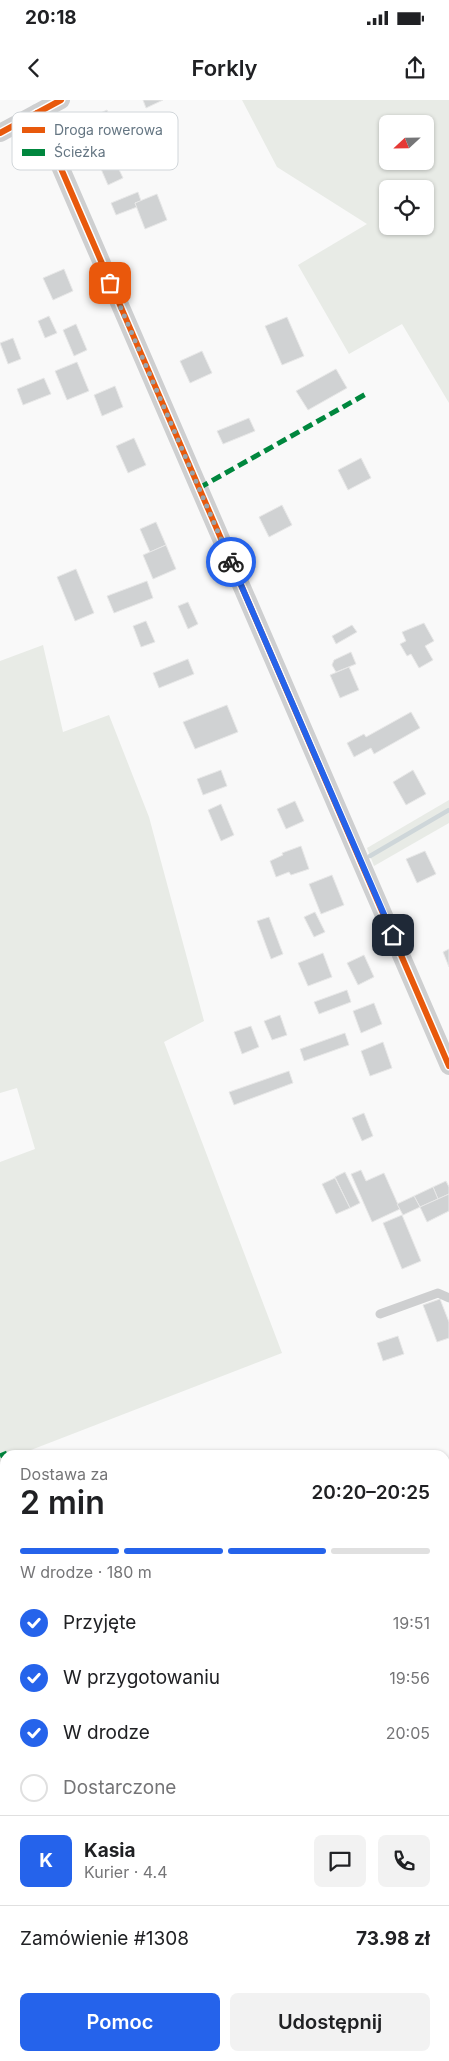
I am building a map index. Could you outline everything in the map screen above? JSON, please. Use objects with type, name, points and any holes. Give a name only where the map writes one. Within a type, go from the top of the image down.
[{"type":"street","points":[[38,112],[61,100]]},
{"type":"street","points":[[0,133],[12,126]]},
{"type":"street","points":[[61,170],[449,1066]]},
{"type":"lane","points":[[380,1314],[438,1293],[449,1298]]},
{"type":"shaded area","points":[[242,100],[449,100],[449,403],[402,324],[349,354],[298,265],[367,224],[277,167]]},
{"type":"shaded area","points":[[43,645],[63,732],[109,715],[149,817],[204,1021],[164,1042],[282,1353],[31,1450],[0,1450],[0,1162],[35,1149],[17,1088],[0,1093],[0,661]]},
{"type":"shaded area","points":[[449,800],[449,823],[374,866],[367,848]]},
{"type":"building","points":[[143,100],[163,100],[146,108]]},
{"type":"building","points":[[101,170],[119,170],[123,178],[108,185]]},
{"type":"building","points":[[138,192],[141,201],[135,203],[137,207],[116,215],[111,203]]},
{"type":"building","points":[[157,194],[167,220],[145,229],[135,203]]},
{"type":"building","points":[[64,269],[73,291],[53,300],[43,278]]},
{"type":"building","points":[[49,316],[57,333],[45,338],[38,321]]},
{"type":"building","points":[[287,317],[304,356],[282,365],[265,326]]},
{"type":"building","points":[[76,324],[87,350],[74,356],[63,330]]},
{"type":"building","points":[[13,338],[21,359],[8,364],[0,343]]},
{"type":"building","points":[[202,351],[212,373],[190,383],[180,361]]},
{"type":"building","points":[[77,362],[89,391],[67,400],[55,371]]},
{"type":"building","points":[[336,369],[347,388],[308,410],[296,391]]},
{"type":"building","points":[[44,378],[51,394],[23,405],[17,389]]},
{"type":"building","points":[[115,386],[123,407],[102,416],[94,395]]},
{"type":"building","points":[[249,418],[255,431],[223,444],[217,431]]},
{"type":"building","points":[[134,438],[146,465],[128,473],[116,446]]},
{"type":"building","points":[[361,458],[371,478],[348,490],[338,470]]},
{"type":"building","points":[[282,505],[292,525],[269,537],[259,517]]},
{"type":"building","points":[[156,522],[166,545],[150,552],[140,529]]},
{"type":"building","points":[[166,545],[176,569],[153,579],[143,555]]},
{"type":"building","points":[[76,569],[94,613],[75,621],[57,577]]},
{"type":"building","points":[[147,581],[153,598],[114,613],[107,596]]},
{"type":"building","points":[[188,602],[198,624],[188,629],[178,606]]},
{"type":"building","points":[[146,621],[155,642],[141,647],[133,626]]},
{"type":"building","points":[[424,623],[434,641],[425,646],[433,660],[419,668],[411,654],[407,656],[400,644],[406,641],[402,632]]},
{"type":"building","points":[[352,625],[357,632],[336,644],[332,636]]},
{"type":"building","points":[[351,652],[356,664],[336,672],[332,665],[334,660]]},
{"type":"building","points":[[188,659],[194,674],[159,688],[153,673]]},
{"type":"building","points":[[349,667],[359,690],[340,698],[330,675]]},
{"type":"building","points":[[227,705],[238,732],[195,749],[183,722]]},
{"type":"building","points":[[411,712],[420,728],[374,754],[371,748],[354,757],[347,743],[364,734],[366,737]]},
{"type":"building","points":[[221,770],[227,786],[203,795],[197,779]]},
{"type":"building","points":[[413,770],[426,794],[406,805],[393,782]]},
{"type":"building","points":[[295,801],[304,821],[286,829],[277,809]]},
{"type":"building","points":[[221,804],[234,835],[221,841],[208,810]]},
{"type":"building","points":[[301,846],[309,869],[291,875],[289,872],[276,877],[270,861],[283,855],[282,853]]},
{"type":"building","points":[[425,851],[436,874],[417,883],[406,859]]},
{"type":"building","points":[[332,875],[344,905],[321,914],[309,884]]},
{"type":"building","points":[[315,912],[325,932],[314,937],[304,917]]},
{"type":"building","points":[[269,917],[283,954],[271,959],[257,921]]},
{"type":"building","points":[[449,949],[449,967],[443,952]]},
{"type":"building","points":[[323,953],[332,977],[308,986],[298,963]]},
{"type":"building","points":[[364,955],[374,977],[358,985],[347,963]]},
{"type":"building","points":[[347,990],[351,1002],[319,1014],[314,1002]]},
{"type":"building","points":[[374,1003],[382,1024],[361,1033],[353,1011]]},
{"type":"building","points":[[280,1015],[287,1035],[272,1040],[264,1021]]},
{"type":"building","points":[[251,1026],[259,1047],[242,1054],[234,1032]]},
{"type":"building","points":[[345,1033],[349,1045],[304,1061],[300,1049]]},
{"type":"building","points":[[383,1042],[392,1068],[370,1076],[361,1051]]},
{"type":"building","points":[[289,1071],[293,1083],[234,1105],[229,1092]]},
{"type":"building","points":[[364,1113],[373,1136],[362,1141],[352,1118]]},
{"type":"building","points":[[361,1170],[366,1181],[384,1173],[400,1209],[372,1222],[351,1174]]},
{"type":"building","points":[[345,1172],[360,1203],[350,1208],[335,1177]]},
{"type":"building","points":[[335,1178],[350,1208],[336,1214],[322,1184]]},
{"type":"building","points":[[446,1181],[449,1187],[449,1194],[438,1199],[433,1187]]},
{"type":"building","points":[[433,1187],[438,1199],[420,1207],[414,1196]]},
{"type":"building","points":[[449,1194],[449,1211],[427,1222],[420,1207]]},
{"type":"building","points":[[414,1196],[420,1207],[403,1215],[397,1204]]},
{"type":"building","points":[[402,1215],[421,1261],[402,1269],[383,1223]]},
{"type":"building","points":[[440,1299],[449,1322],[449,1338],[437,1342],[423,1305]]},
{"type":"building","points":[[398,1336],[404,1354],[383,1361],[377,1343]]},
{"type":"waterway","points":[[370,856],[449,810]]},
{"type":"marked path","points":[[199,488],[366,394]]},
{"type":"cycle path","points":[[39,112],[61,100]]},
{"type":"cycle path","points":[[0,133],[12,127]]},
{"type":"cycle path","points":[[62,170],[449,1066]]},
{"type":"way so far","points":[[110,283],[231,562]]},
{"type":"route","points":[[231,562],[393,935]]}]
